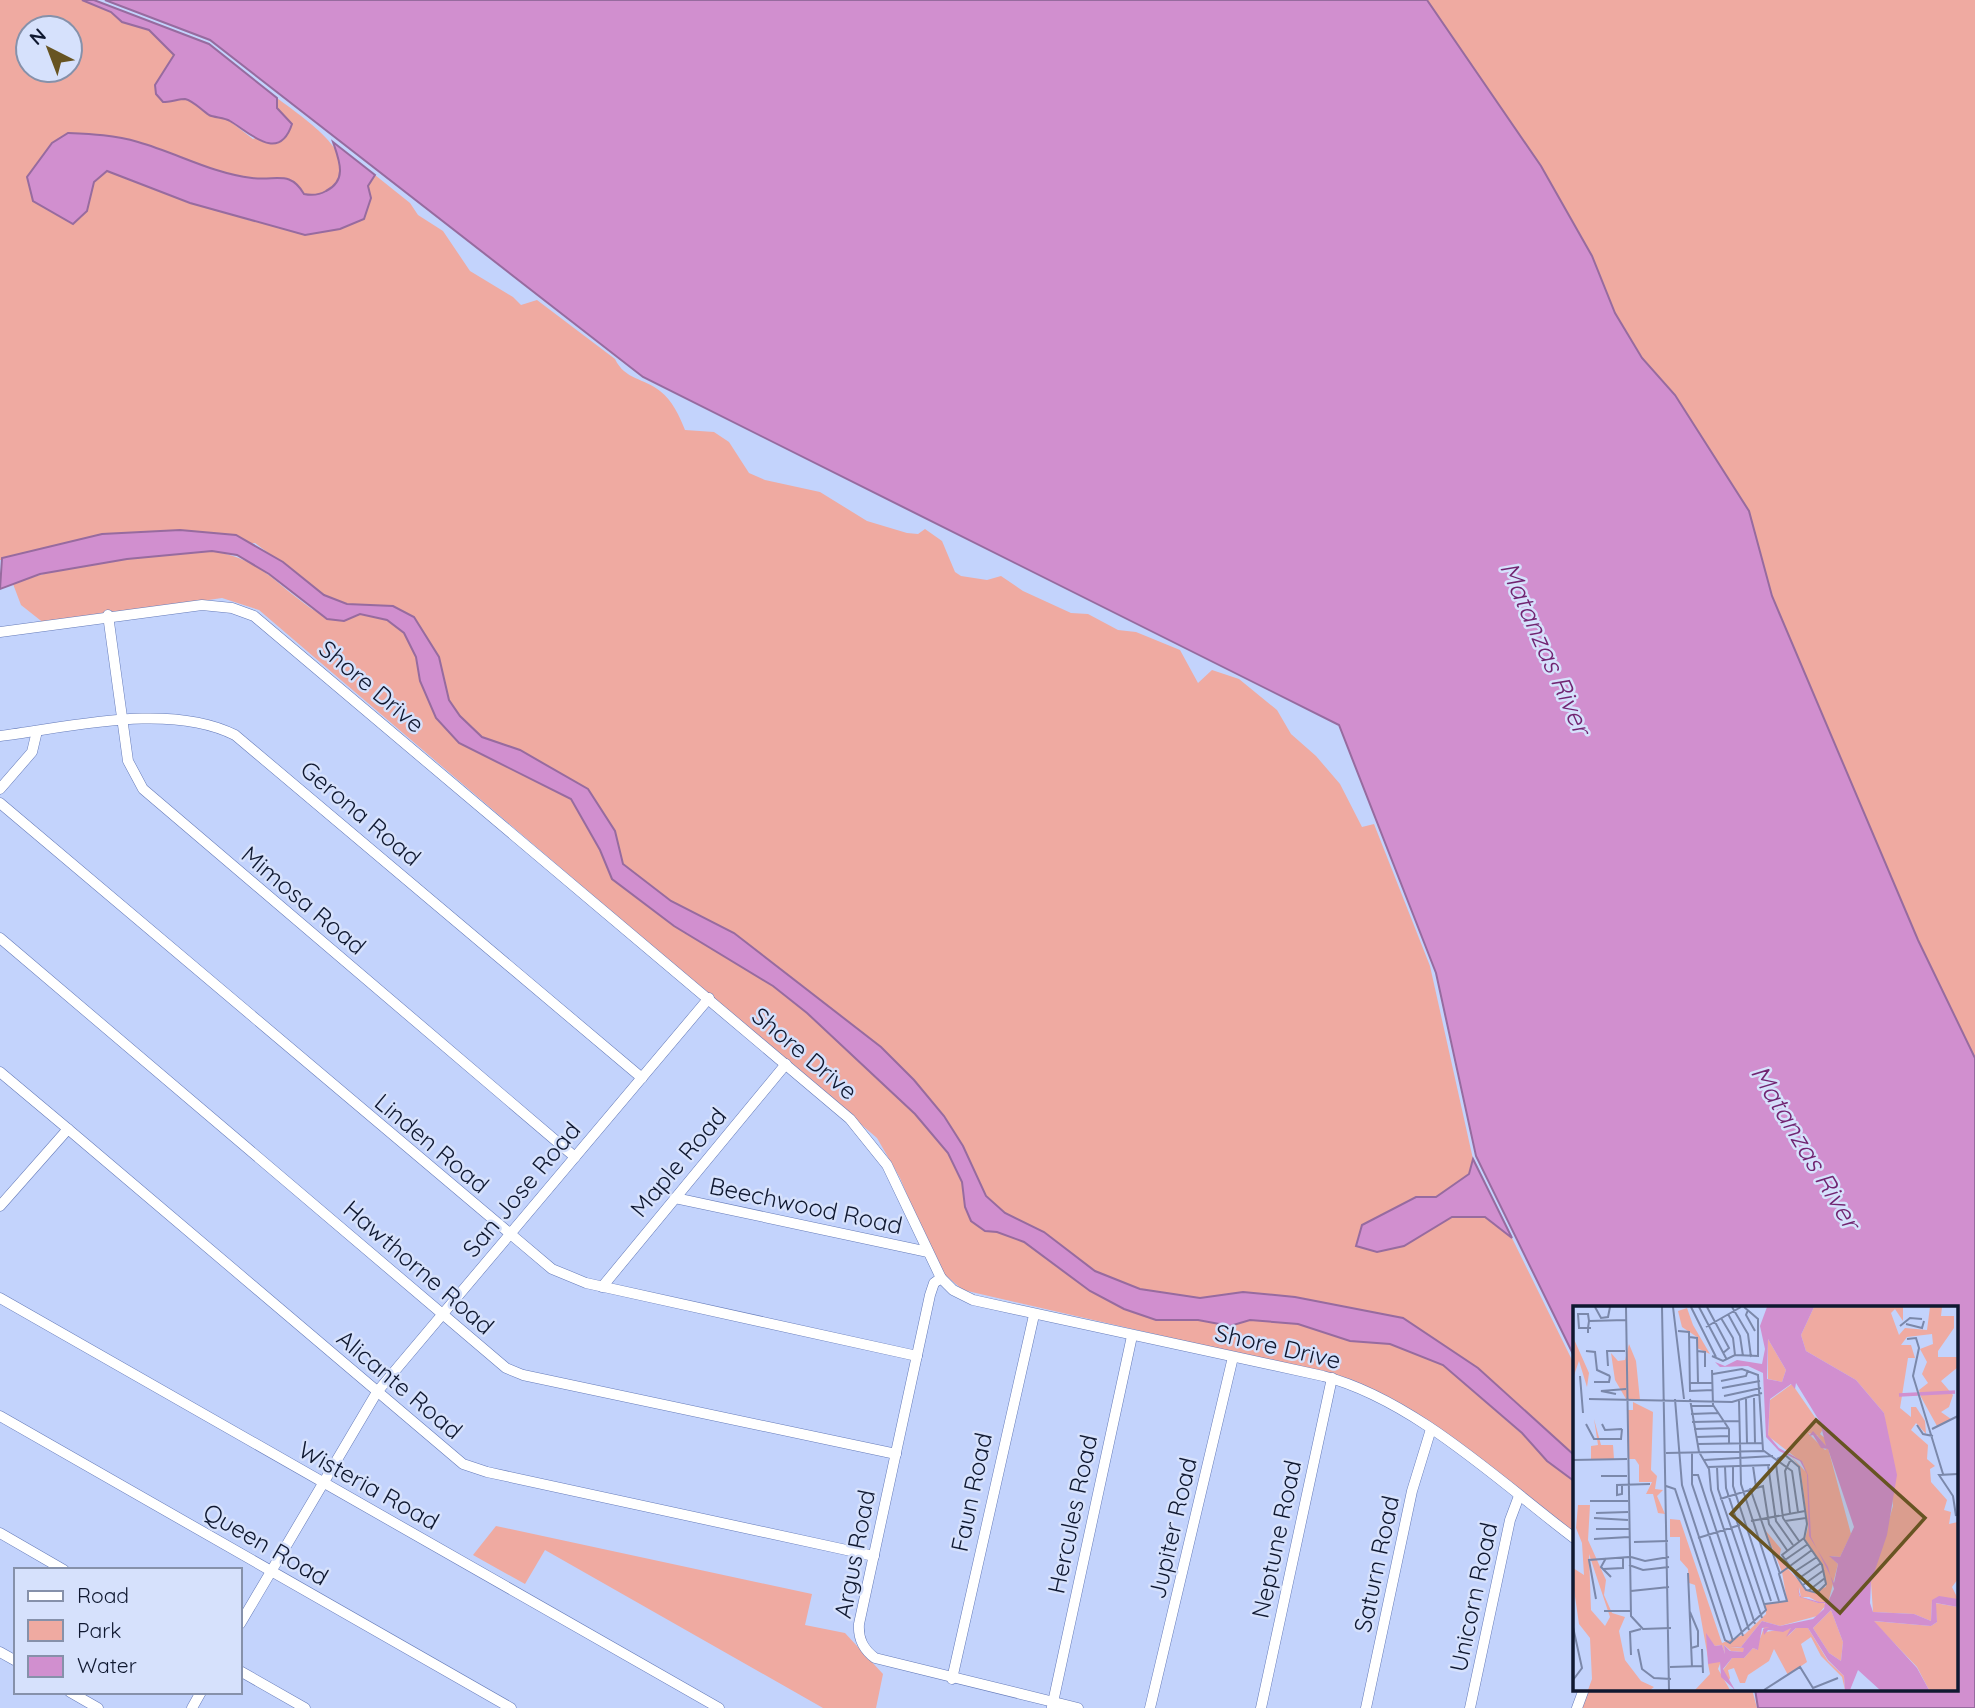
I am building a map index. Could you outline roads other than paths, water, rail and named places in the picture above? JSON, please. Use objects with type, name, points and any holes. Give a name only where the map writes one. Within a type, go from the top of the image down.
[{"type":"street","name":"Shore Drive","points":[[0,632],[108,615],[217,605],[240,610],[267,624],[850,1119],[877,1148],[941,1278],[953,1290],[973,1300],[1034,1315],[1332,1378],[1392,1402],[1573,1537]]},
{"type":"street","name":"Mimosa Road","points":[[108,615],[128,761],[143,789],[575,1157]]},
{"type":"street","name":"Gerona Road","points":[[0,736],[121,721],[187,719],[216,726],[234,735],[642,1078]]},
{"type":"street","points":[[0,789],[35,747],[37,731]]},
{"type":"street","name":"Linden Road","points":[[0,803],[509,1236],[552,1269],[602,1287],[917,1356]]},
{"type":"street","name":"Hawthorne Road","points":[[0,938],[512,1371],[896,1454]]},
{"type":"street","name":"San Jose Road","points":[[242,1620],[377,1392],[709,998]]},
{"type":"street","name":"Maple Road","points":[[602,1287],[786,1064]]},
{"type":"street","name":"Alicante Road","points":[[0,1072],[463,1464],[487,1472],[874,1556]]},
{"type":"street","points":[[0,1206],[68,1129]]},
{"type":"street","name":"Beechwood Road","points":[[675,1198],[928,1252]]},
{"type":"street","name":"Argus Road","points":[[941,1278],[934,1283],[930,1294],[859,1624],[863,1646],[875,1658],[1053,1705]]},
{"type":"street","name":"Wisteria Road","points":[[0,1298],[719,1708]]},
{"type":"street","name":"Faun Road","points":[[952,1679],[1034,1315]]},
{"type":"street","name":"Hercules Road","points":[[1053,1705],[1132,1336]]},
{"type":"street","name":"Jupiter Road","points":[[1150,1708],[1233,1357]]},
{"type":"street","name":"Neptune Road","points":[[1261,1708],[1332,1378]]},
{"type":"street","name":"Queen Road","points":[[0,1416],[510,1708]]},
{"type":"street","name":"Saturn Road","points":[[1366,1708],[1412,1491],[1431,1429]]},
{"type":"street","name":"Unicorn Road","points":[[1471,1708],[1510,1520],[1519,1496]]},
{"type":"street","points":[[0,1533],[61,1568]]},
{"type":"street","points":[[242,1672],[305,1708]]},
{"type":"street","points":[[1577,1708],[1584,1690]]},
{"type":"street","points":[[74,1694],[98,1708]]},
{"type":"street","points":[[1053,1705],[1078,1708]]},
{"type":"water","points":[[82,0],[94,0],[209,44],[277,98],[277,108],[292,124],[286,136],[272,144],[263,142],[228,120],[209,115],[188,100],[163,102],[156,94],[155,85],[174,55],[149,30],[122,22],[111,12]]},
{"type":"water","name":"Matanzas River","points":[[105,0],[1427,0],[1541,166],[1592,256],[1615,313],[1642,358],[1675,395],[1749,511],[1772,596],[1918,940],[1975,1058],[1975,1708],[1758,1708],[1755,1690],[1958,1690],[1958,1306],[1573,1306],[1573,1354],[1476,1156],[1436,973],[1339,725],[643,377],[210,40]]},
{"type":"water","points":[[68,133],[129,140],[237,175],[261,179],[288,179],[304,194],[310,195],[323,192],[337,181],[340,169],[333,142],[375,175],[368,186],[371,198],[364,219],[340,229],[305,235],[190,203],[107,171],[94,182],[87,211],[73,224],[33,201],[27,177],[52,143]]},
{"type":"water","points":[[180,530],[236,535],[283,562],[324,595],[347,604],[393,606],[414,617],[439,657],[449,700],[460,716],[482,737],[520,750],[588,789],[615,831],[623,864],[671,901],[734,933],[881,1047],[914,1080],[944,1116],[963,1146],[986,1196],[1005,1213],[1044,1232],[1095,1271],[1140,1289],[1200,1298],[1243,1292],[1295,1297],[1403,1318],[1478,1368],[1573,1454],[1573,1480],[1547,1461],[1522,1433],[1443,1365],[1390,1344],[1350,1341],[1298,1324],[1250,1320],[1230,1326],[1198,1320],[1156,1320],[1124,1309],[1090,1291],[1024,1242],[997,1232],[985,1231],[971,1221],[965,1207],[962,1182],[948,1153],[915,1114],[807,1013],[773,986],[674,926],[612,879],[600,850],[571,799],[459,743],[436,718],[420,681],[416,657],[404,633],[387,620],[360,614],[344,621],[327,619],[269,574],[237,555],[212,551],[127,559],[40,574],[0,589],[2,558],[102,534]]},
{"type":"water","points":[[1473,1159],[1512,1238],[1485,1217],[1452,1217],[1404,1246],[1377,1252],[1356,1246],[1362,1225],[1416,1197],[1436,1197],[1469,1174]]}]
